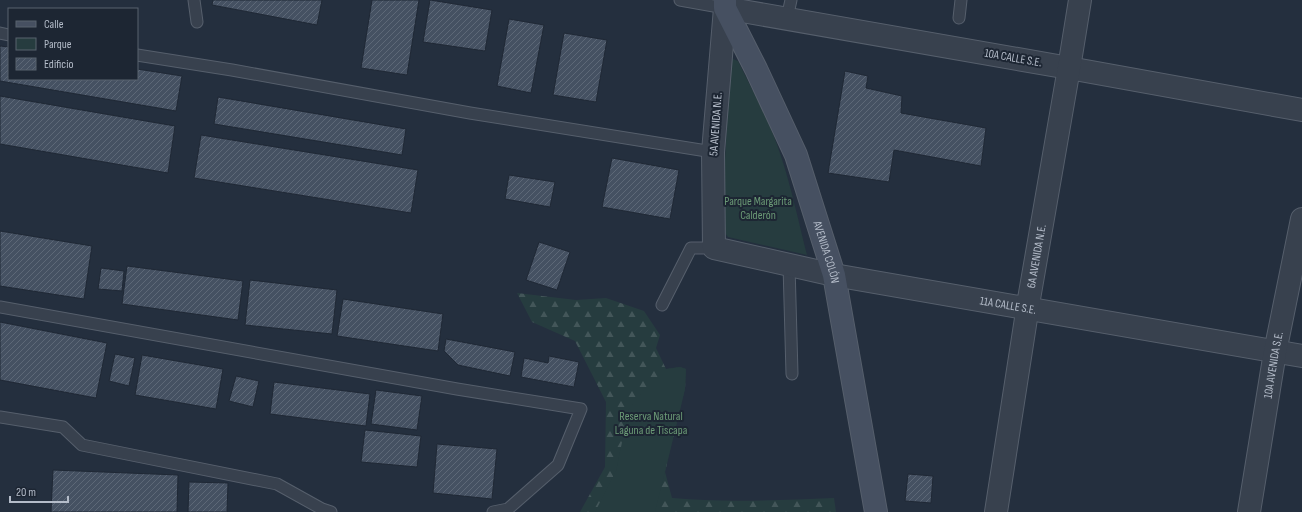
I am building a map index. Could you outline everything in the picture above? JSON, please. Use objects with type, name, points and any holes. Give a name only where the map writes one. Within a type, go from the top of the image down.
[{"type":"main road","name":"AVENIDA COLÓN","points":[[725,4],[796,155],[834,275],[876,512]]},
{"type":"street","name":"6A AVENIDA N.E.","points":[[996,512],[1027,310],[1080,0]]},
{"type":"street","name":"10A CALLE S.E.","points":[[725,4],[789,9],[1069,68],[1302,110]]},
{"type":"street","name":"5A AVENIDA N.E.","points":[[714,248],[713,152],[725,4]]},
{"type":"street","name":"10A AVENIDA S.E.","points":[[1249,512],[1275,352],[1302,219]]},
{"type":"street","name":"11A CALLE S.E.","points":[[714,248],[834,275],[1027,310],[1302,356]]},
{"type":"lane","points":[[194,0],[197,22]]},
{"type":"lane","points":[[680,0],[725,4]]},
{"type":"lane","points":[[960,18],[961,0]]},
{"type":"lane","points":[[138,55],[232,70],[470,113],[713,152]]},
{"type":"lane","points":[[662,305],[691,248],[714,248]]},
{"type":"lane","points":[[788,265],[792,374]]},
{"type":"lane","points":[[0,307],[457,389],[581,409],[558,465],[508,509],[493,512]]},
{"type":"lane","points":[[0,417],[63,427],[82,445],[277,484],[322,509],[331,512]]},
{"type":"green space","name":"Parque Margarita Calderón","points":[[733,59],[738,61],[771,128],[789,182],[807,255],[728,237],[724,232],[722,216],[730,61]]},
{"type":"green space","points":[[517,293],[576,300],[606,298],[644,311],[660,335],[656,348],[666,369],[680,367],[686,369],[685,389],[665,472],[672,498],[733,501],[834,498],[836,512],[580,512],[605,467],[606,402],[575,341],[532,322]]},
{"type":"green space","name":"Reserva Natural Laguna de Tiscapa","points":[[680,367],[686,369],[685,389],[655,512],[595,512],[616,471],[629,409],[644,390],[666,369]]},
{"type":"building","points":[[213,0],[322,0],[317,25],[212,5]]},
{"type":"building","points":[[372,0],[419,0],[407,75],[361,68]]},
{"type":"building","points":[[430,0],[492,10],[485,51],[423,42]]},
{"type":"building","points":[[509,19],[544,25],[531,93],[497,86]]},
{"type":"building","points":[[564,33],[607,40],[596,102],[553,95]]},
{"type":"building","points":[[0,46],[8,47],[8,80],[138,80],[138,69],[182,76],[176,111],[0,81]]},
{"type":"building","points":[[845,71],[868,76],[866,88],[902,96],[901,113],[986,128],[981,166],[894,150],[889,182],[828,173]]},
{"type":"building","points":[[0,96],[175,126],[168,173],[0,144]]},
{"type":"building","points":[[218,97],[406,129],[402,155],[214,124]]},
{"type":"building","points":[[201,135],[418,170],[411,213],[194,178]]},
{"type":"building","points":[[612,158],[679,170],[670,219],[602,207]]},
{"type":"building","points":[[509,175],[555,182],[550,207],[505,199]]},
{"type":"building","points":[[0,231],[92,246],[84,299],[0,286]]},
{"type":"building","points":[[539,242],[570,252],[557,290],[526,280]]},
{"type":"building","points":[[127,266],[243,281],[238,320],[122,304]]},
{"type":"building","points":[[101,268],[124,271],[122,291],[98,289]]},
{"type":"building","points":[[250,280],[337,290],[332,334],[245,325]]},
{"type":"building","points":[[343,299],[443,314],[438,351],[337,336]]},
{"type":"building","points":[[0,322],[107,343],[96,398],[0,380]]},
{"type":"building","points":[[446,339],[515,352],[510,376],[458,365],[444,351]]},
{"type":"building","points":[[115,354],[135,358],[129,386],[109,381]]},
{"type":"building","points":[[142,355],[223,369],[216,409],[135,395]]},
{"type":"building","points":[[549,356],[579,362],[574,387],[521,377],[524,358],[548,363]]},
{"type":"building","points":[[236,376],[259,381],[253,407],[229,401]]},
{"type":"building","points":[[274,382],[370,394],[366,426],[270,414]]},
{"type":"building","points":[[376,390],[422,396],[417,430],[371,424]]},
{"type":"building","points":[[365,430],[421,436],[417,467],[361,462]]},
{"type":"building","points":[[437,444],[497,449],[492,499],[433,493]]},
{"type":"building","points":[[53,470],[178,475],[177,512],[51,512]]},
{"type":"building","points":[[908,474],[933,476],[931,503],[905,501]]},
{"type":"building","points":[[189,482],[228,483],[227,512],[188,512]]}]
